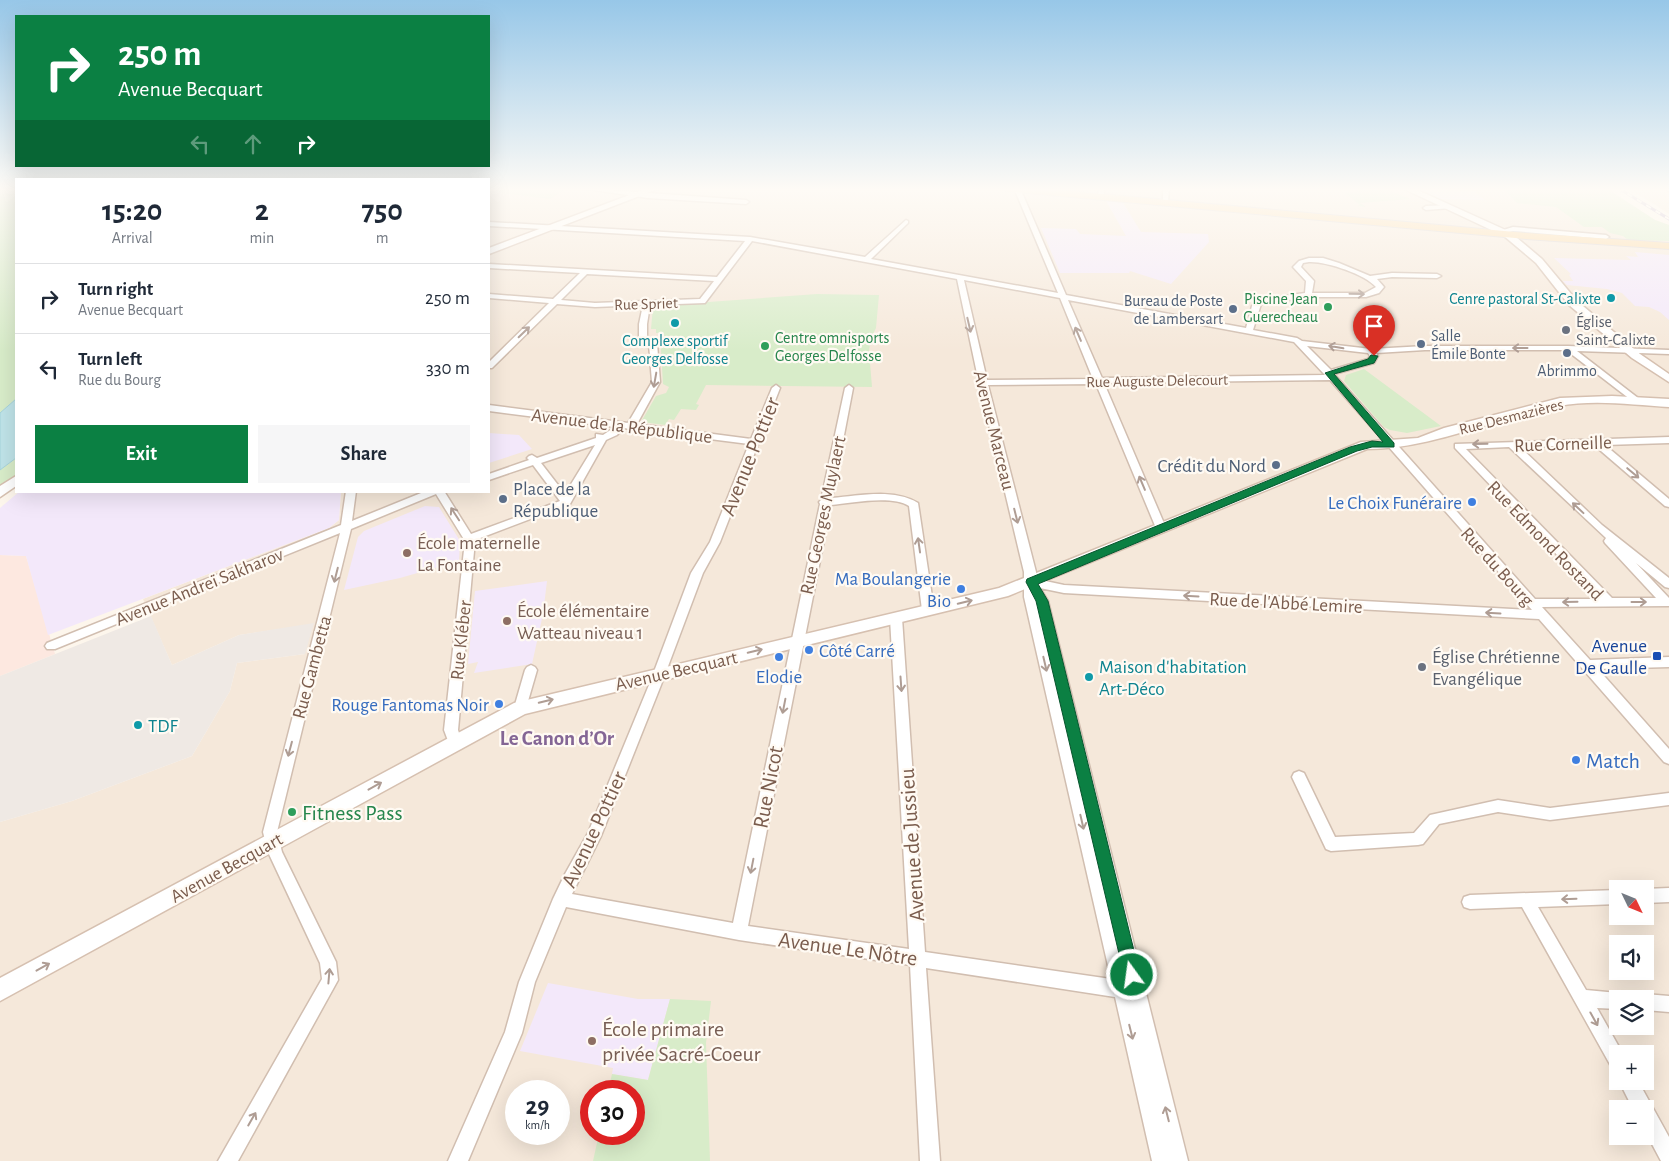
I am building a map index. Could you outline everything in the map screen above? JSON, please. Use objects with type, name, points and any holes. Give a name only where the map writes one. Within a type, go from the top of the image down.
[{"type":"main road","points":[[1623,242],[1669,245]]},
{"type":"main road","points":[[1630,242],[1669,245]]},
{"type":"street","points":[[490,251],[512,242]]},
{"type":"street","points":[[490,266],[720,279],[748,242]]},
{"type":"street","points":[[768,242],[1249,330],[1289,338],[1302,343],[1371,352],[1425,348],[1568,348],[1669,352]]},
{"type":"street","points":[[866,260],[885,242]]},
{"type":"street","points":[[1041,242],[1062,296],[1161,528]]},
{"type":"street","points":[[1518,242],[1539,261],[1573,303],[1623,349],[1669,386]]},
{"type":"street","points":[[1249,330],[1255,308],[1259,302],[1308,295],[1374,293],[1380,287],[1370,278],[1333,262],[1315,260],[1301,262],[1298,265],[1298,268],[1308,279],[1311,286],[1308,295]]},
{"type":"street","points":[[490,365],[586,271]]},
{"type":"street","points":[[1370,278],[1392,275],[1437,276]]},
{"type":"street","name":"Avenue Marceau","points":[[960,277],[983,383],[1031,582],[1030,597],[1128,990]]},
{"type":"street","name":"Rue Spriet","points":[[490,296],[585,304],[648,303],[706,299],[720,279]]},
{"type":"street","points":[[1311,286],[1326,289],[1330,294]]},
{"type":"street","points":[[490,477],[614,433],[623,425],[654,388],[656,377],[653,343],[643,338],[643,324],[648,303]]},
{"type":"street","name":"Rue du Bourg","points":[[1302,343],[1669,758]]},
{"type":"street","points":[[1568,348],[1635,400]]},
{"type":"street","points":[[1623,349],[1669,379]]},
{"type":"street","name":"Rue Auguste Delecourt","points":[[983,383],[1330,375],[1371,361],[1374,358],[1371,352]]},
{"type":"street","name":"Avenue Pottier","points":[[458,1161],[513,1033],[523,991],[561,899],[594,836],[697,573],[715,542],[776,388]]},
{"type":"street","name":"Rue Georges Muylaert","points":[[796,642],[849,388]]},
{"type":"street","name":"Rue Desmazières","points":[[1388,442],[1425,440],[1442,433],[1554,403],[1635,400],[1669,403]]},
{"type":"street","name":"Avenue de la République","points":[[490,408],[755,442]]},
{"type":"street","points":[[442,493],[469,538],[566,502],[600,437]]},
{"type":"street","name":"Rue Corneille","points":[[1458,446],[1669,440]]},
{"type":"street","name":"Avenue Becquart","points":[[0,990],[520,708],[1003,592],[1354,449],[1388,442]]},
{"type":"street","points":[[1596,442],[1669,504]]},
{"type":"street","points":[[1511,444],[1598,527],[1669,584]]},
{"type":"street","name":"Rue Edmond Rostand","points":[[1458,446],[1461,452],[1609,602]]},
{"type":"street","points":[[490,473],[533,460]]},
{"type":"street","points":[[533,460],[566,502]]},
{"type":"street","points":[[0,493],[15,481]]},
{"type":"street","name":"Rue Gambetta","points":[[271,842],[271,822],[346,527],[351,493]]},
{"type":"street","name":"Avenue Andreï Sakharov","points":[[51,646],[346,527],[438,493]]},
{"type":"street","points":[[824,502],[898,498],[911,501],[914,505],[928,610]]},
{"type":"street","points":[[1598,527],[1668,602]]},
{"type":"street","name":"Rue Kléber","points":[[455,742],[451,730],[469,538]]},
{"type":"street","name":"Rue de l'Abbé Lemire","points":[[1031,582],[1064,589],[1542,615]]},
{"type":"street","points":[[1609,602],[1668,602]]},
{"type":"street","name":"Rue Edmond Rostand","points":[[1531,603],[1609,602]]},
{"type":"street","name":"Avenue de Jussieu","points":[[896,618],[919,958],[930,1161]]},
{"type":"street","name":"Rue Nicot","points":[[739,932],[796,642]]},
{"type":"street","points":[[1587,665],[1669,662]]},
{"type":"street","points":[[520,708],[531,670]]},
{"type":"street","points":[[1299,777],[1332,844],[1418,839],[1436,819],[1498,806],[1550,814],[1669,799]]},
{"type":"street","points":[[228,1161],[330,980],[328,962],[271,842]]},
{"type":"street","points":[[1654,896],[1669,896]]},
{"type":"street","points":[[1470,902],[1609,897]]},
{"type":"street","name":"Avenue Le Nôtre","points":[[561,899],[739,932],[1128,990]]},
{"type":"street","points":[[1526,900],[1609,1046]]},
{"type":"street","points":[[1128,990],[1162,1161]]},
{"type":"street","points":[[1128,990],[1178,1161]]},
{"type":"street","points":[[1583,998],[1609,1000]]},
{"type":"street","points":[[1654,1003],[1669,1004]]},
{"type":"street","points":[[1654,1128],[1669,1156]]},
{"type":"shaded area","points":[[490,242],[1669,242],[1669,1161],[0,1161],[0,822],[72,801],[192,756],[230,691],[237,663],[305,654],[288,628],[239,635],[172,665],[143,599],[329,528],[339,520],[341,493],[490,493]]},
{"type":"shaded area","points":[[1047,242],[1209,242],[1171,284],[1130,271],[1129,273],[1060,273]]},
{"type":"shaded area","points":[[1635,252],[1669,255],[1669,320],[1660,312],[1649,307],[1635,306],[1622,293],[1607,289],[1567,285],[1563,281],[1573,281],[1569,275],[1571,274],[1554,258],[1631,260],[1626,256],[1638,257]]},
{"type":"shaded area","points":[[490,433],[519,435],[532,449],[490,463]]},
{"type":"shaded area","points":[[18,493],[341,493],[339,520],[329,528],[48,635],[26,556],[0,555],[0,508]]},
{"type":"shaded area","name":"École maternelle La Fontaine","points":[[425,506],[439,507],[460,541],[459,561],[400,578],[344,590],[358,537],[364,531]]},
{"type":"shaded area","points":[[0,555],[26,556],[55,654],[0,676]]},
{"type":"shaded area","name":"École élémentaire Watteau niveau 1","points":[[547,581],[543,614],[532,664],[474,673],[478,662],[468,664],[475,591]]},
{"type":"shaded area","points":[[151,616],[172,665],[239,635],[314,623],[305,654],[237,663],[230,691],[192,756],[72,801],[0,822],[0,676]]},
{"type":"shaded area","name":"École primaire privée Sacré-Coeur","points":[[548,983],[638,999],[670,999],[648,1080],[612,1074],[613,1068],[520,1051]]},
{"type":"green space","points":[[0,242],[15,242],[15,400],[0,413]]},
{"type":"green space","name":"Centre omnisports Georges Delfosse","points":[[817,294],[879,295],[876,328],[871,338],[869,351],[872,387],[706,385],[696,404],[699,405],[696,410],[681,409],[674,420],[669,419],[665,425],[641,422],[656,396],[666,393],[669,387],[663,384],[660,333],[656,333],[656,329],[651,329],[653,306]]},
{"type":"green space","points":[[1364,369],[1441,426],[1407,433],[1384,427],[1344,381],[1346,375]]},
{"type":"green space","points":[[15,459],[15,476],[0,488],[0,470]]},
{"type":"green space","points":[[670,999],[711,1001],[706,1043],[710,1161],[593,1161],[597,1145],[645,1145],[645,1080],[611,1080],[612,1074],[648,1080]]},
{"type":"water","points":[[15,400],[15,459],[0,470],[0,413]]},
{"type":"place","name":"Cenre pastoral St-Calixte","points":[[1611,298]]},
{"type":"place","name":"Piscine Jean Guerecheau","points":[[1328,307]]},
{"type":"place","name":"Bureau de Poste de Lambersart","points":[[1233,309]]},
{"type":"place","name":"Complexe sportif Georges Delfosse","points":[[675,323]]},
{"type":"place","name":"Église Saint-Calixte","points":[[1566,330]]},
{"type":"place","name":"Salle Émile Bonte","points":[[1421,344]]},
{"type":"place","name":"Centre omnisports Georges Delfosse","points":[[765,346]]},
{"type":"place","name":"Abrimmo","points":[[1567,353]]},
{"type":"place","name":"Crédit du Nord","points":[[1276,465]]},
{"type":"place","name":"Place de la République","points":[[503,499]]},
{"type":"place","name":"Le Choix Funéraire","points":[[1472,502]]},
{"type":"place","name":"École maternelle La Fontaine","points":[[407,553]]},
{"type":"place","name":"Ma Boulangerie Bio","points":[[961,589]]},
{"type":"place","name":"École élémentaire Watteau niveau 1","points":[[507,621]]},
{"type":"place","name":"Côté Carré","points":[[809,650]]},
{"type":"place","name":"Avenue De Gaulle","points":[[1657,656]]},
{"type":"place","name":"Elodie","points":[[779,657]]},
{"type":"place","name":"Église Chrétienne Evangélique","points":[[1422,667]]},
{"type":"place","name":"Maison d'habitation Art-Déco","points":[[1089,677]]},
{"type":"place","name":"Rouge Fantomas Noir","points":[[499,704]]},
{"type":"place","name":"TDF","points":[[138,725]]},
{"type":"place","name":"Match","points":[[1576,760]]},
{"type":"place","name":"Fitness Pass","points":[[292,812]]},
{"type":"place","name":"École primaire privée Sacré-Coeur","points":[[592,1041]]},
{"type":"district","name":"Le Canon d’Or","points":[[557,738]]},
{"type":"route","points":[[1132,975],[1042,601],[1040,594],[1031,582],[1354,449],[1372,444],[1391,445],[1329,373],[1371,361],[1374,356]]}]
